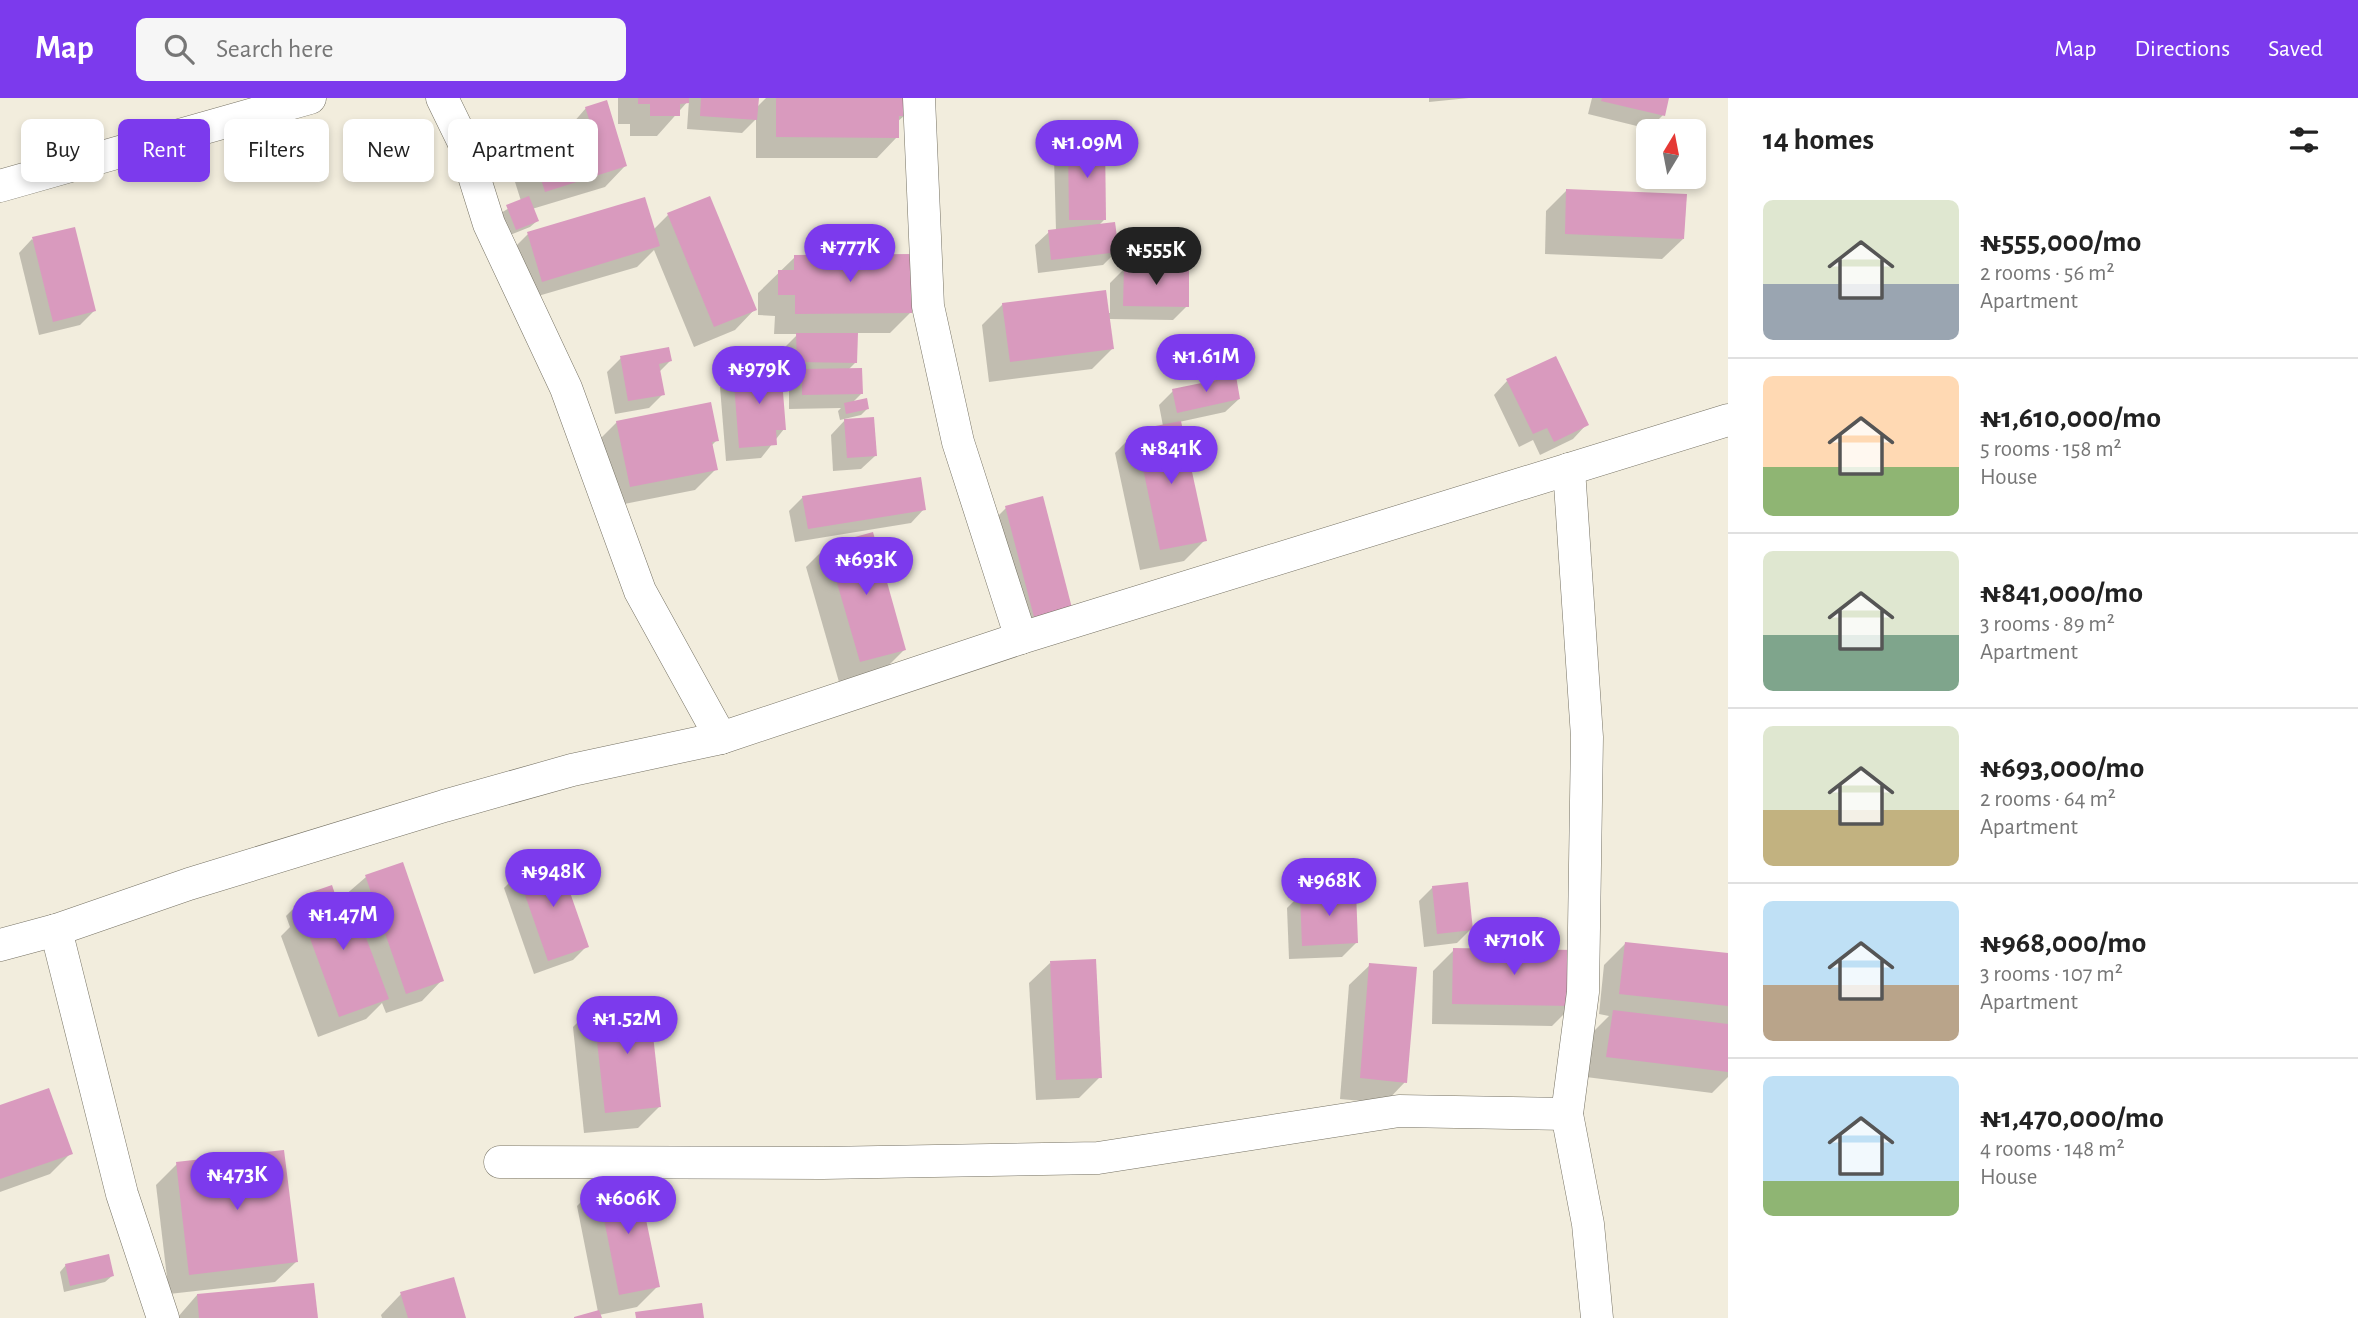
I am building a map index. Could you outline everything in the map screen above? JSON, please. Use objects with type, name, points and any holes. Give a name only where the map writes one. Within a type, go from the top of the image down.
[{"type":"street","points":[[0,186],[310,98]]},
{"type":"street","points":[[442,98],[463,141],[489,224],[566,388],[640,591],[721,738]]},
{"type":"street","points":[[919,98],[928,306],[958,442],[1021,638]]},
{"type":"street","points":[[0,945],[56,930],[189,884],[444,806],[572,770],[721,738],[1021,638],[1728,420]]},
{"type":"street","points":[[1569,469],[1587,737],[1583,992],[1567,1114],[1588,1224],[1597,1318]]},
{"type":"street","points":[[56,930],[122,1195],[163,1318]]},
{"type":"street","points":[[500,1162],[823,1163],[1098,1158],[1399,1111],[1567,1114]]},
{"type":"building","points":[[638,98],[689,98],[689,103],[680,104],[680,116],[650,116],[650,104],[638,104]]},
{"type":"building","points":[[701,98],[759,98],[757,120],[700,116]]},
{"type":"building","points":[[776,98],[906,98],[906,116],[899,116],[899,138],[776,137]]},
{"type":"building","points":[[1602,98],[1669,98],[1665,116],[1601,101]]},
{"type":"building","points":[[607,100],[627,166],[598,175],[598,119],[589,119],[585,107]]},
{"type":"building","points":[[1105,140],[1106,220],[1069,220],[1068,141]]},
{"type":"building","points":[[542,182],[577,182],[545,192]]},
{"type":"building","points":[[1566,189],[1687,194],[1684,239],[1565,234]]},
{"type":"building","points":[[529,196],[539,221],[516,230],[506,205]]},
{"type":"building","points":[[710,196],[757,310],[714,327],[667,213]]},
{"type":"building","points":[[645,197],[660,246],[542,282],[527,232]]},
{"type":"building","points":[[1115,222],[1119,252],[1051,260],[1048,230]]},
{"type":"building","points":[[75,227],[96,311],[53,322],[32,237]]},
{"type":"building","points":[[912,254],[912,313],[795,314],[795,295],[778,295],[778,270],[794,270],[794,255]]},
{"type":"building","points":[[1124,267],[1189,268],[1189,307],[1123,306]]},
{"type":"building","points":[[1106,290],[1114,349],[1010,362],[1002,303]]},
{"type":"building","points":[[796,333],[858,333],[857,363],[797,362]]},
{"type":"building","points":[[669,347],[672,361],[659,364],[665,395],[628,401],[620,356]]},
{"type":"building","points":[[1556,356],[1589,425],[1554,442],[1547,428],[1533,434],[1506,379]]},
{"type":"building","points":[[781,367],[786,430],[776,430],[777,445],[739,448],[733,371]]},
{"type":"building","points":[[862,368],[863,394],[802,395],[802,369]]},
{"type":"building","points":[[1236,376],[1240,399],[1177,413],[1172,389]]},
{"type":"building","points":[[867,398],[869,409],[846,414],[844,403]]},
{"type":"building","points":[[711,402],[719,441],[712,442],[718,470],[630,487],[616,421]]},
{"type":"building","points":[[874,417],[877,456],[847,458],[844,419]]},
{"type":"building","points":[[1181,421],[1207,541],[1160,550],[1135,430]]},
{"type":"building","points":[[921,477],[926,510],[808,529],[802,496]]},
{"type":"building","points":[[1043,496],[1072,608],[1034,617],[1005,506]]},
{"type":"building","points":[[873,532],[906,650],[860,662],[826,545]]},
{"type":"building","points":[[558,858],[589,947],[548,961],[517,872]]},
{"type":"building","points":[[403,862],[444,981],[406,994],[365,875]]},
{"type":"building","points":[[1468,882],[1473,930],[1437,934],[1432,886]]},
{"type":"building","points":[[332,885],[337,900],[350,895],[389,999],[339,1017],[301,914],[312,910],[306,894]]},
{"type":"building","points":[[1356,891],[1358,943],[1302,946],[1300,893]]},
{"type":"building","points":[[1625,942],[1728,953],[1728,1006],[1619,994]]},
{"type":"building","points":[[1453,948],[1575,950],[1574,1006],[1452,1004]]},
{"type":"building","points":[[1096,959],[1102,1078],[1056,1080],[1050,961]]},
{"type":"building","points":[[1369,963],[1417,967],[1407,1083],[1360,1078]]},
{"type":"building","points":[[649,999],[661,1107],[605,1113],[593,1005]]},
{"type":"building","points":[[1613,1010],[1728,1024],[1728,1072],[1606,1057]]},
{"type":"building","points":[[49,1088],[73,1154],[0,1179],[0,1105]]},
{"type":"building","points":[[284,1150],[298,1262],[189,1275],[176,1162]]},
{"type":"building","points":[[637,1176],[660,1287],[619,1295],[597,1184]]},
{"type":"building","points":[[109,1254],[114,1276],[70,1286],[65,1264]]},
{"type":"building","points":[[454,1277],[466,1318],[408,1318],[400,1292]]},
{"type":"building","points":[[314,1283],[318,1318],[199,1318],[197,1294]]},
{"type":"building","points":[[702,1303],[704,1318],[636,1318],[635,1312]]},
{"type":"building","points":[[599,1310],[602,1318],[574,1318],[574,1317]]}]
